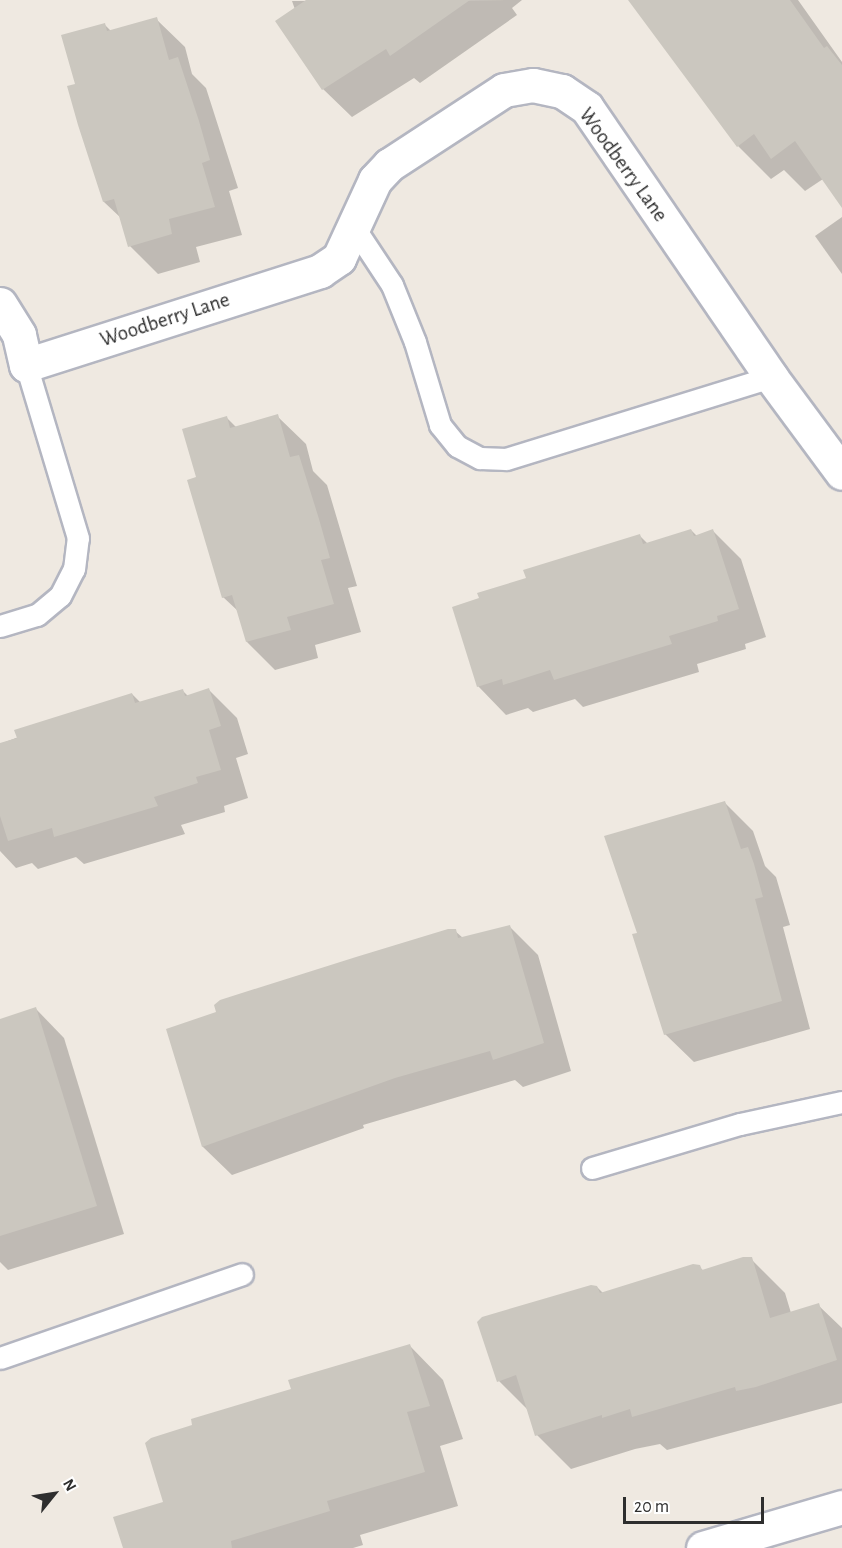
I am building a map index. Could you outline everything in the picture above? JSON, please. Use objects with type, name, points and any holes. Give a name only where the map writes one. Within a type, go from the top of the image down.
[{"type":"street","name":"Woodberry Lane","points":[[26,365],[320,271],[339,258],[355,229],[375,180],[389,165],[504,90],[533,85],[562,91],[587,108],[771,377],[842,473]]},
{"type":"street","points":[[0,304],[19,335],[26,365]]},
{"type":"street","points":[[703,1548],[842,1506]]},
{"type":"lane","points":[[355,229],[392,285],[414,342],[440,425],[457,446],[480,458],[506,459],[771,377]]},
{"type":"lane","points":[[0,626],[37,615],[60,596],[74,569],[78,538],[26,365]]},
{"type":"lane","points":[[592,1168],[740,1124],[842,1102]]},
{"type":"lane","points":[[0,1358],[242,1274]]},
{"type":"building","points":[[306,0],[470,0],[390,56],[386,49],[322,90],[275,21]]},
{"type":"building","points":[[628,0],[790,0],[824,48],[827,46],[842,65],[842,208],[795,141],[771,159],[754,134],[737,147]]},
{"type":"building","points":[[157,17],[169,60],[178,57],[199,121],[210,160],[202,163],[215,207],[169,219],[172,234],[128,247],[114,199],[103,202],[78,125],[67,86],[75,84],[61,35],[105,23],[107,31]]},
{"type":"building","points":[[278,414],[290,457],[299,455],[319,519],[330,558],[321,560],[334,604],[287,617],[291,630],[246,642],[232,595],[222,598],[187,480],[196,477],[182,429],[227,416],[230,428]]},
{"type":"building","points":[[691,529],[694,536],[713,529],[739,609],[717,616],[718,621],[669,636],[672,644],[554,680],[550,670],[503,685],[502,679],[477,687],[452,607],[479,598],[477,593],[526,578],[523,570],[640,534],[643,544]]},
{"type":"building","points":[[209,688],[221,726],[209,730],[221,770],[196,777],[198,783],[154,797],[158,806],[54,837],[52,828],[8,841],[0,816],[0,743],[17,738],[14,730],[132,693],[135,703],[183,689],[185,696]]},
{"type":"building","points":[[725,801],[741,849],[748,847],[754,864],[763,897],[755,899],[782,1001],[664,1035],[632,934],[637,933],[604,836]]},
{"type":"building","points":[[510,925],[544,1043],[493,1060],[490,1051],[395,1078],[202,1147],[166,1029],[216,1012],[214,1005],[220,1000],[448,929],[456,929],[458,938]]},
{"type":"building","points":[[36,1007],[97,1206],[0,1236],[0,1019]]},
{"type":"building","points":[[743,1257],[752,1257],[770,1318],[819,1303],[837,1360],[756,1387],[736,1391],[735,1387],[632,1417],[630,1409],[602,1418],[602,1415],[535,1436],[516,1375],[497,1382],[477,1322],[482,1317],[591,1285],[597,1286],[600,1293],[693,1264],[700,1265],[702,1270]]},
{"type":"building","points":[[410,1344],[430,1406],[407,1412],[425,1472],[327,1501],[330,1511],[231,1541],[232,1548],[123,1548],[113,1517],[163,1502],[145,1443],[151,1438],[192,1425],[191,1419],[291,1389],[288,1380]]}]
